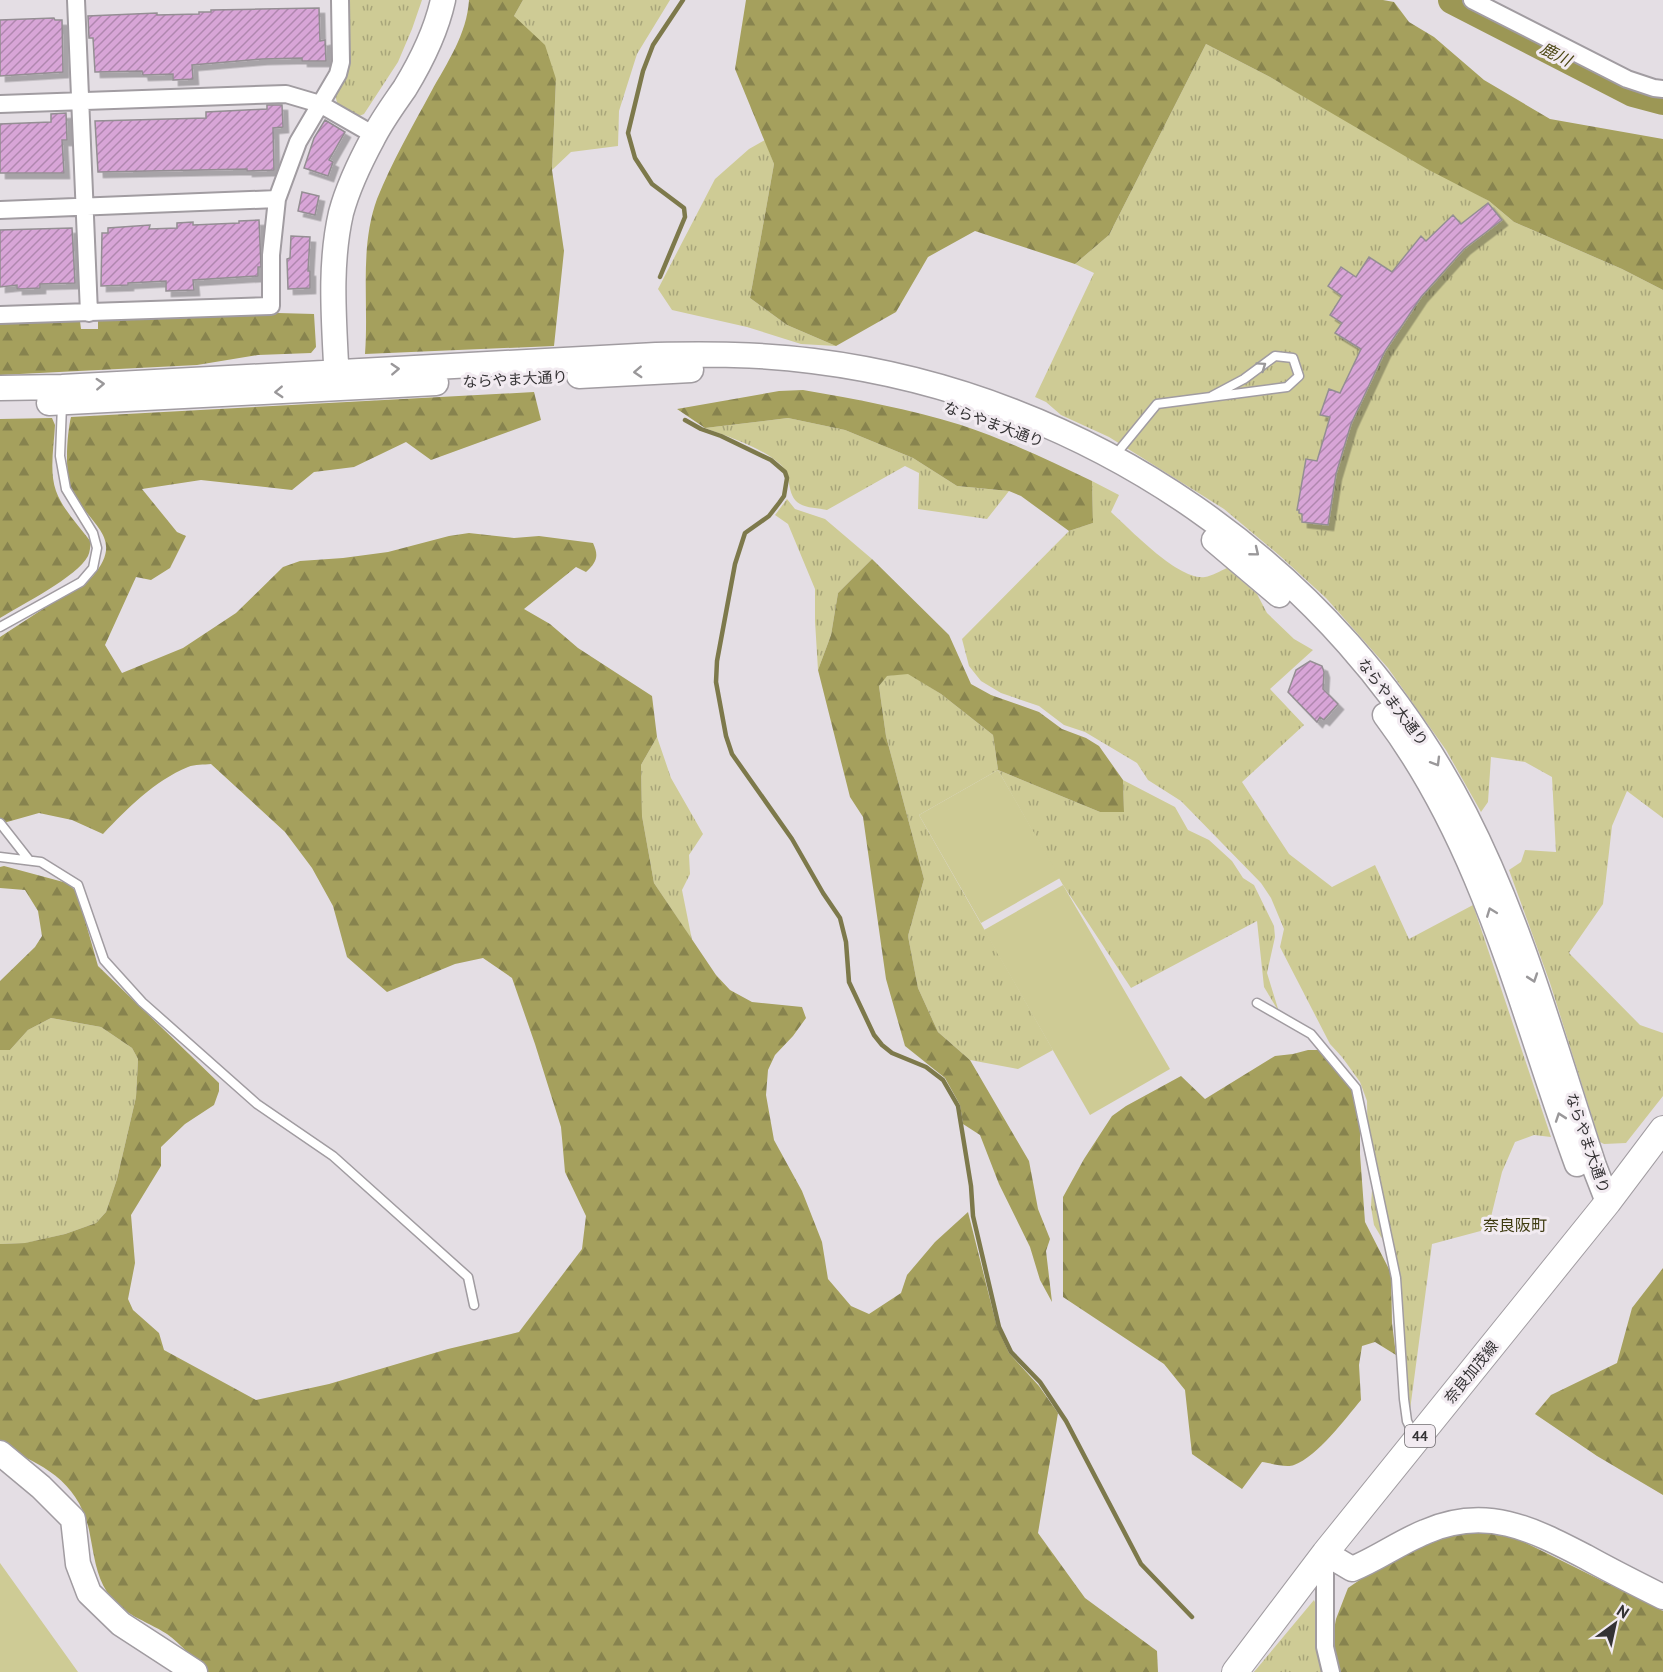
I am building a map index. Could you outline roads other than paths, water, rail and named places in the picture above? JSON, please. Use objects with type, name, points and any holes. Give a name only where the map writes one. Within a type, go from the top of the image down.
[{"type":"main road","name":"奈良加茂線","points":[[1235,1672],[1325,1553],[1608,1202],[1663,1129]]},
{"type":"street","points":[[76,0],[89,313]]},
{"type":"street","points":[[0,315],[271,306],[271,255],[277,199],[298,142],[334,83],[341,62],[340,0]]},
{"type":"street","points":[[337,380],[334,294],[336,244],[342,212],[349,190],[374,135],[424,55],[439,15],[442,0]]},
{"type":"street","points":[[1472,0],[1627,79],[1663,89]]},
{"type":"street","points":[[0,104],[269,94],[296,96],[320,104],[374,135]]},
{"type":"street","points":[[0,210],[277,199]]},
{"type":"street","name":"ならやま大通り","points":[[0,405],[62,395],[337,380],[717,362],[816,361],[898,376],[969,397],[1055,429],[1115,458],[1199,509],[1244,543],[1290,583],[1318,610],[1375,675],[1426,746],[1466,816],[1497,880],[1521,944],[1608,1202]]},
{"type":"street","name":"ならやま大通り","points":[[717,362],[888,390],[1002,424],[1052,445],[1127,483],[1190,523],[1269,586],[1306,622],[1361,683],[1392,724],[1450,820],[1483,891],[1507,955],[1560,1119],[1582,1179],[1608,1202]]},
{"type":"street","name":"ならやま大通り","points":[[0,388],[62,395]]},
{"type":"street","points":[[0,1453],[41,1487],[73,1519],[78,1564],[89,1593],[121,1624],[195,1672]]},
{"type":"street","points":[[1325,1553],[1352,1569],[1368,1563],[1425,1532],[1455,1522],[1481,1520],[1501,1522],[1525,1527],[1551,1539],[1663,1597]]},
{"type":"street","points":[[1325,1553],[1325,1647],[1332,1672]]},
{"type":"lane","points":[[1115,458],[1120,448],[1157,405],[1287,387],[1299,376],[1293,358],[1275,357],[1244,379],[1212,396]]},
{"type":"lane","points":[[0,627],[81,582],[93,568],[97,548],[93,533],[66,489],[60,456],[62,395]]},
{"type":"lane","points":[[0,823],[29,860]]},
{"type":"lane","points":[[0,857],[41,862],[78,885],[104,960],[142,1002],[257,1104],[333,1156],[468,1277],[474,1305]]},
{"type":"lane","points":[[1257,1003],[1311,1034],[1356,1088],[1396,1278],[1404,1400],[1407,1421],[1417,1440]]},
{"type":"waterway","points":[[660,277],[685,217],[684,208],[652,184],[635,158],[628,133],[643,71],[653,45],[683,0]]},
{"type":"waterway","name":"鹿川","points":[[1452,0],[1633,93],[1663,101]]},
{"type":"waterway","points":[[685,420],[771,460],[785,472],[787,478],[784,496],[779,503],[769,516],[745,533],[735,564],[717,661],[716,682],[726,736],[732,754],[792,839],[840,918],[846,942],[849,982],[874,1035],[892,1053],[926,1067],[943,1080],[958,1106],[971,1186],[973,1216],[999,1327],[1011,1352],[1040,1382],[1066,1421],[1141,1564],[1192,1617]]},
{"type":"district","name":"奈良阪町","points":[[1515,1225]]}]
